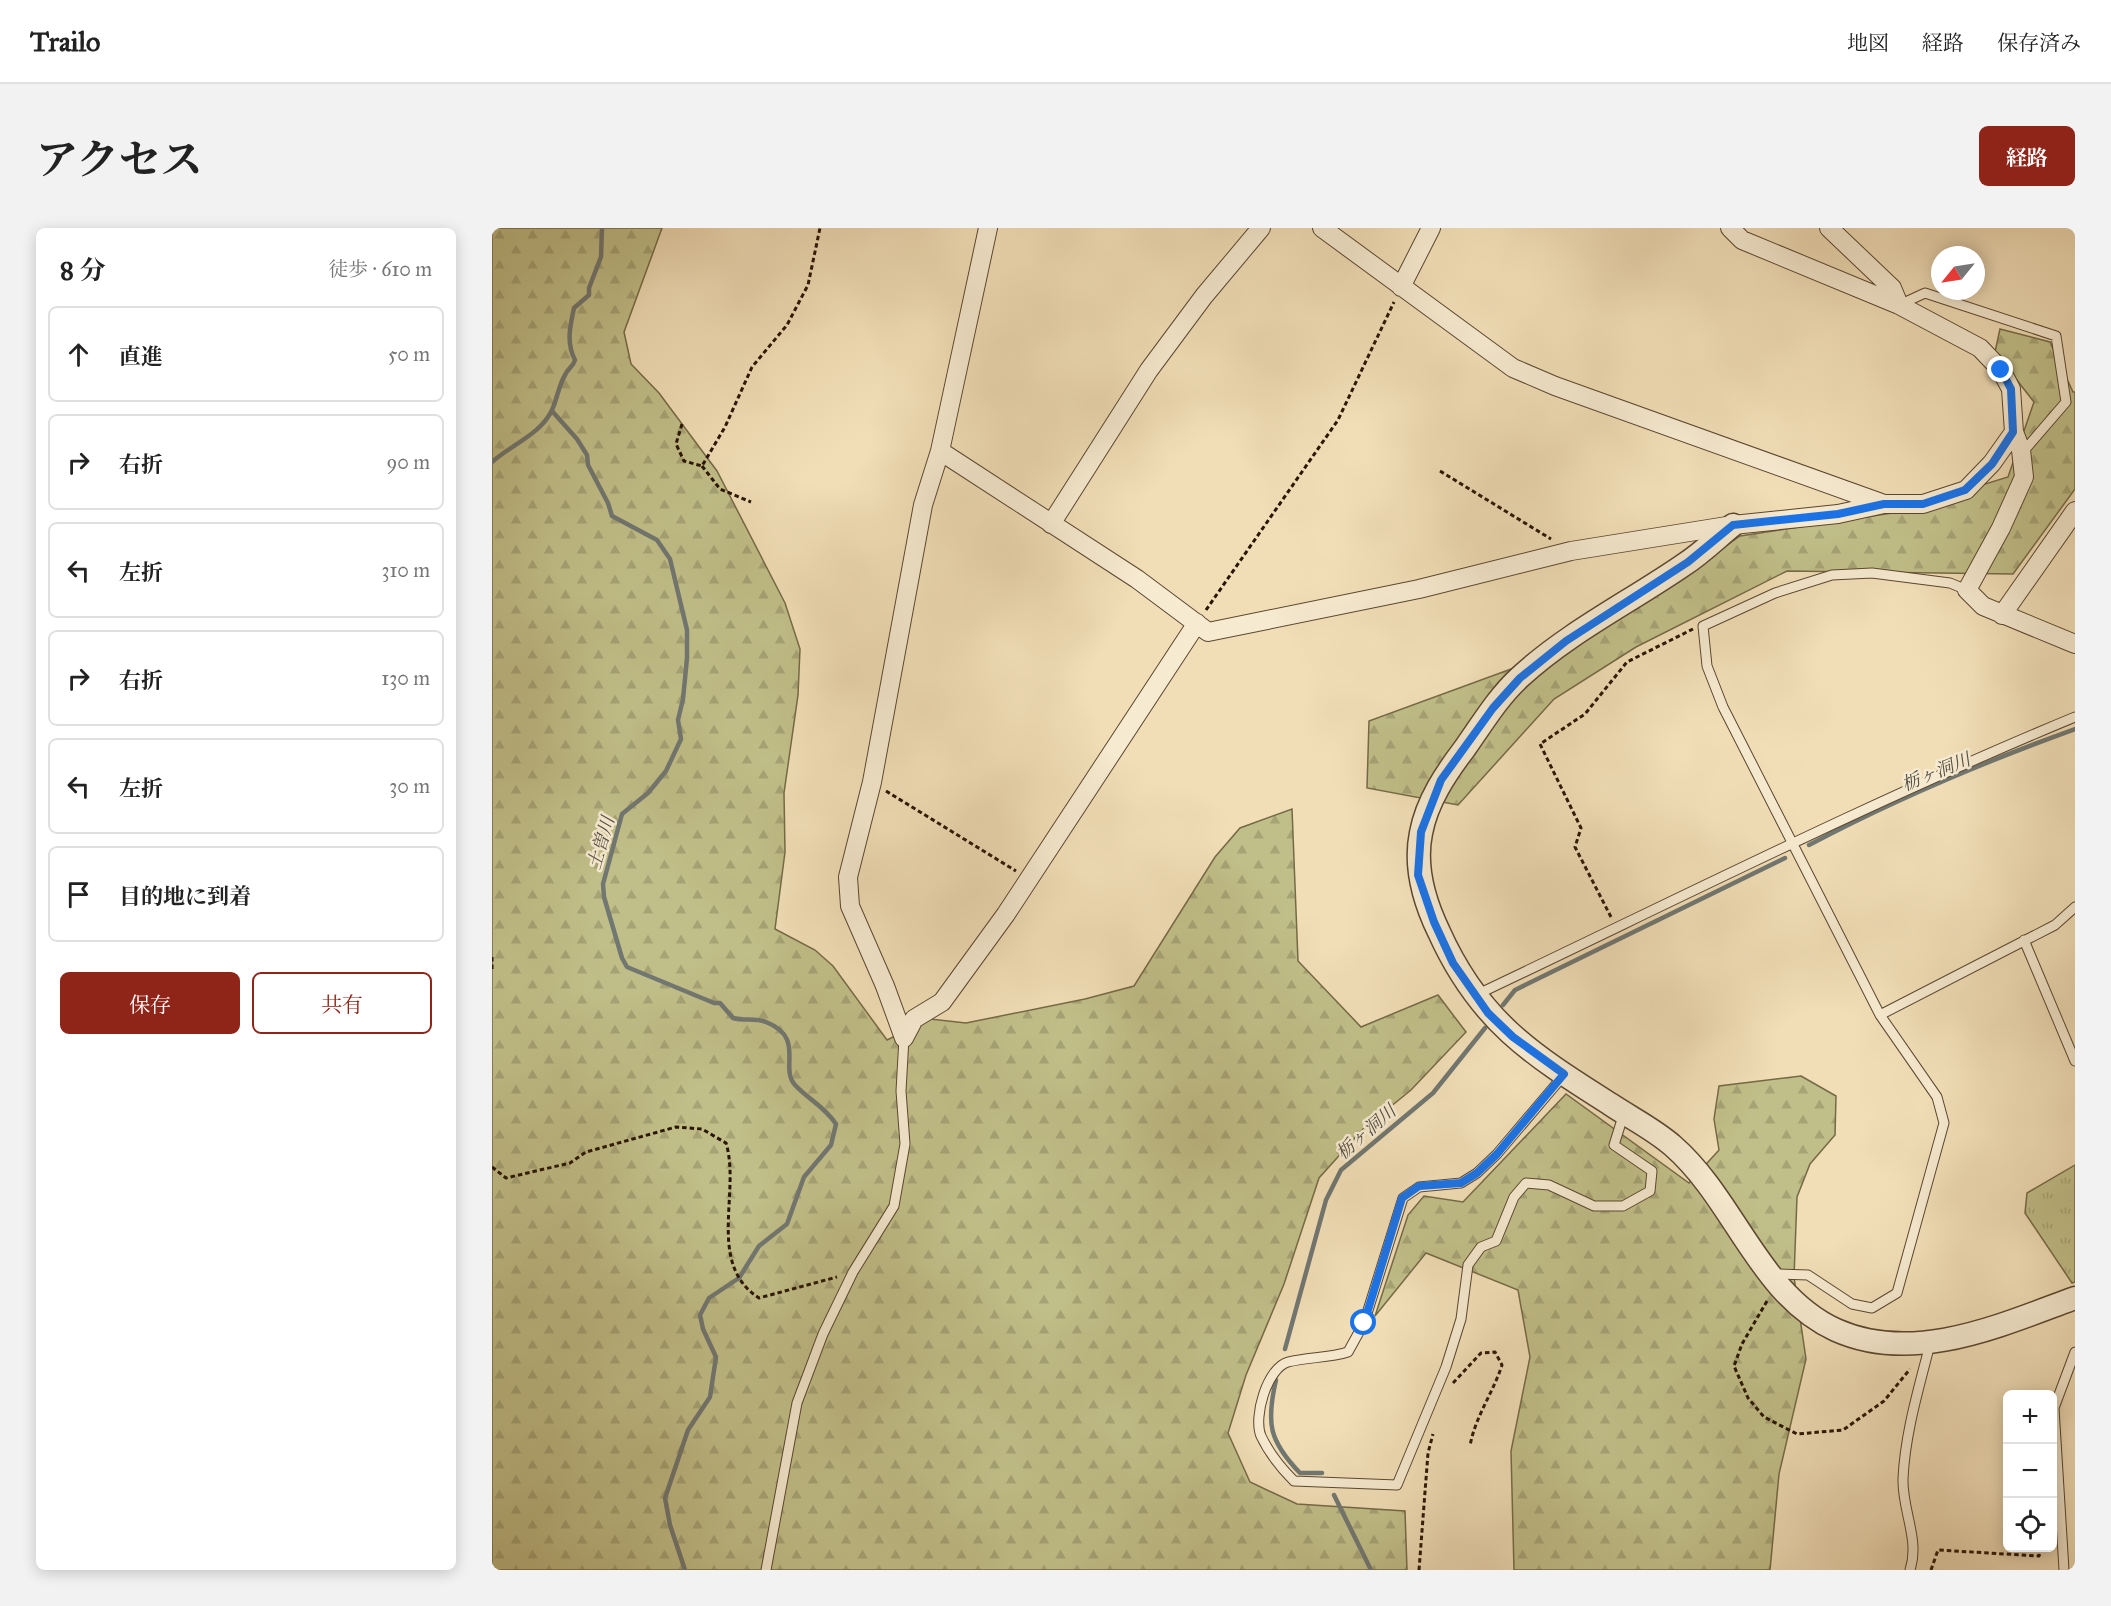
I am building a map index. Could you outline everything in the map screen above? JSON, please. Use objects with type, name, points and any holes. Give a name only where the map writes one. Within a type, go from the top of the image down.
[{"type":"street","points":[[904,1038],[885,986],[850,906],[848,877],[872,782],[923,505],[940,451],[988,228]]},
{"type":"street","points":[[1051,524],[1149,370],[1204,296],[1262,228]]},
{"type":"street","points":[[1322,228],[1513,368],[1555,386],[1884,504]]},
{"type":"street","points":[[1401,287],[1431,228]]},
{"type":"street","points":[[1730,228],[1742,240],[1899,305],[1980,348],[2001,370],[2011,389],[2013,432],[2022,453],[2024,477],[2001,528],[1967,590],[1983,606],[2075,645]]},
{"type":"street","points":[[1829,228],[1892,288],[1899,305]]},
{"type":"street","points":[[940,451],[1137,579],[1208,632],[1419,589],[1571,551],[1733,525],[1838,514],[1884,504],[1923,504],[1965,490],[1992,464],[2013,432]]},
{"type":"street","points":[[2002,615],[2075,510]]},
{"type":"street","points":[[1733,525],[1688,562],[1566,641],[1520,678],[1493,708],[1441,780],[1421,832],[1418,875],[1434,922],[1453,963],[1474,996],[1513,1037],[1564,1074],[1672,1145],[1699,1173],[1774,1279],[1816,1318],[1837,1330],[1869,1341],[1930,1344],[2009,1323],[2075,1298]]},
{"type":"street","points":[[904,1038],[914,1019],[942,1002],[1006,914],[1197,623]]},
{"type":"lane","points":[[1899,305],[1925,293],[2056,336],[2066,402],[2022,453]]},
{"type":"lane","points":[[1774,1279],[1808,1275],[1852,1304],[1872,1308],[1897,1293],[1944,1123],[1937,1096],[1880,1015],[1723,707],[1707,666],[1703,626],[1775,593],[1832,575],[1872,573],[1950,582],[1967,590]]},
{"type":"lane","points":[[1474,996],[1792,845],[2013,743],[2075,717]]},
{"type":"lane","points":[[1880,1015],[2055,925],[2075,907]]},
{"type":"lane","points":[[2024,940],[2075,1061]]},
{"type":"lane","points":[[766,1570],[797,1403],[823,1334],[853,1272],[894,1206],[904,1144],[901,1091],[904,1038]]},
{"type":"lane","points":[[1564,1074],[1497,1154],[1477,1173],[1461,1183],[1419,1186],[1402,1198],[1364,1323],[1348,1352],[1334,1357],[1286,1362],[1268,1379],[1260,1409],[1260,1433],[1280,1467],[1294,1481],[1397,1485],[1446,1367],[1461,1319],[1468,1265],[1481,1247],[1496,1241],[1514,1197],[1526,1183],[1549,1185],[1594,1206],[1623,1206],[1650,1191],[1652,1171],[1614,1145],[1624,1113]]},
{"type":"lane","points":[[1911,1570],[1915,1555],[1903,1482],[1915,1404],[1930,1344]]},
{"type":"lane","points":[[2064,1570],[2054,1408],[2075,1352]]},
{"type":"path","points":[[702,466],[725,426],[752,367],[787,325],[808,285],[820,228]]},
{"type":"path","points":[[1197,623],[1338,420],[1401,287]]},
{"type":"path","points":[[682,424],[676,444],[684,461],[702,466],[720,489],[751,502]]},
{"type":"path","points":[[1440,471],[1571,551]]},
{"type":"path","points":[[1616,928],[1575,847],[1581,828],[1540,744],[1585,714],[1628,662],[1683,633],[1703,626]]},
{"type":"path","points":[[872,782],[1028,878]]},
{"type":"path","points":[[492,957],[492,972]]},
{"type":"path","points":[[492,1167],[506,1178],[570,1162],[586,1152],[676,1127],[702,1129],[726,1143],[731,1160],[727,1238],[741,1283],[746,1290],[759,1298],[771,1297],[853,1272]]},
{"type":"path","points":[[1774,1279],[1742,1344],[1734,1366],[1748,1398],[1764,1417],[1797,1434],[1843,1430],[1884,1401],[1911,1368]]},
{"type":"path","points":[[1449,1390],[1481,1353],[1495,1352],[1502,1365],[1496,1384],[1473,1429],[1470,1446]]},
{"type":"path","points":[[1419,1570],[1428,1453],[1434,1431]]},
{"type":"path","points":[[1931,1570],[1938,1550],[2039,1556],[2040,1552]]},
{"type":"green space","points":[[492,228],[662,228],[624,332],[631,364],[659,393],[717,471],[785,603],[800,649],[798,695],[784,793],[785,852],[775,929],[815,950],[833,966],[887,1040],[930,1019],[966,1023],[1085,999],[1134,986],[1215,857],[1240,828],[1292,809],[1298,961],[1361,1027],[1438,995],[1466,1032],[1411,1090],[1363,1129],[1319,1178],[1284,1284],[1246,1375],[1228,1433],[1250,1482],[1297,1504],[1405,1511],[1407,1570],[492,1570]]},
{"type":"green space","points":[[2000,329],[2050,342],[2075,392],[2075,489],[2013,574],[1787,571],[1636,647],[1554,699],[1458,805],[1367,788],[1369,721],[1522,665],[1630,612],[1740,536],[1892,513],[2008,477],[2034,402],[1995,352]]},
{"type":"green space","points":[[1801,1076],[1836,1096],[1835,1135],[1810,1164],[1797,1197],[1794,1277],[1806,1359],[1779,1474],[1770,1570],[1514,1570],[1511,1451],[1530,1357],[1518,1290],[1426,1253],[1375,1316],[1408,1215],[1424,1196],[1463,1202],[1566,1094],[1689,1183],[1719,1150],[1714,1119],[1719,1086]]},
{"type":"green space","points":[[2075,1165],[2075,1282],[2072,1283],[2025,1213],[2027,1193]]},
{"type":"waterway","name":"土曽川","points":[[492,462],[533,433],[552,410],[563,379],[575,360],[570,347],[570,328],[574,308],[589,295],[589,288],[601,257],[602,228]]},
{"type":"waterway","name":"土曽川","points":[[552,411],[577,439],[587,455],[588,465],[608,503],[612,516],[657,540],[670,559],[687,630],[683,699],[678,720],[681,739],[666,771],[648,793],[622,814],[603,884],[604,897],[622,958],[627,967],[714,1003],[720,1003],[733,1018],[762,1021],[778,1029],[789,1044],[789,1070],[795,1085],[836,1124],[831,1145],[804,1177],[787,1224],[759,1246],[739,1278],[709,1298],[700,1315],[703,1329],[716,1357],[710,1397],[688,1430],[665,1498],[670,1525],[685,1570]]},
{"type":"waterway","name":"栃ヶ洞川","points":[[1809,845],[1940,782],[2075,729]]},
{"type":"waterway","name":"栃ヶ洞川","points":[[1503,1005],[1515,990],[1785,858]]},
{"type":"waterway","name":"栃ヶ洞川","points":[[1285,1349],[1326,1200],[1341,1170],[1433,1093],[1485,1028]]},
{"type":"waterway","name":"栃ヶ洞川","points":[[1276,1380],[1271,1408],[1276,1441],[1300,1473],[1322,1473]]},
{"type":"waterway","name":"栃ヶ洞川","points":[[1334,1495],[1371,1570]]},
{"type":"route","points":[[1364,1323],[1402,1198],[1419,1186],[1461,1183],[1477,1173],[1497,1154],[1564,1074],[1513,1037],[1488,1013],[1453,963],[1434,922],[1418,875],[1421,832],[1441,780],[1493,708],[1520,678],[1566,641],[1688,562],[1733,525],[1838,514],[1884,504],[1923,504],[1965,490],[1992,464],[2013,432],[2011,389],[2001,370]]}]
